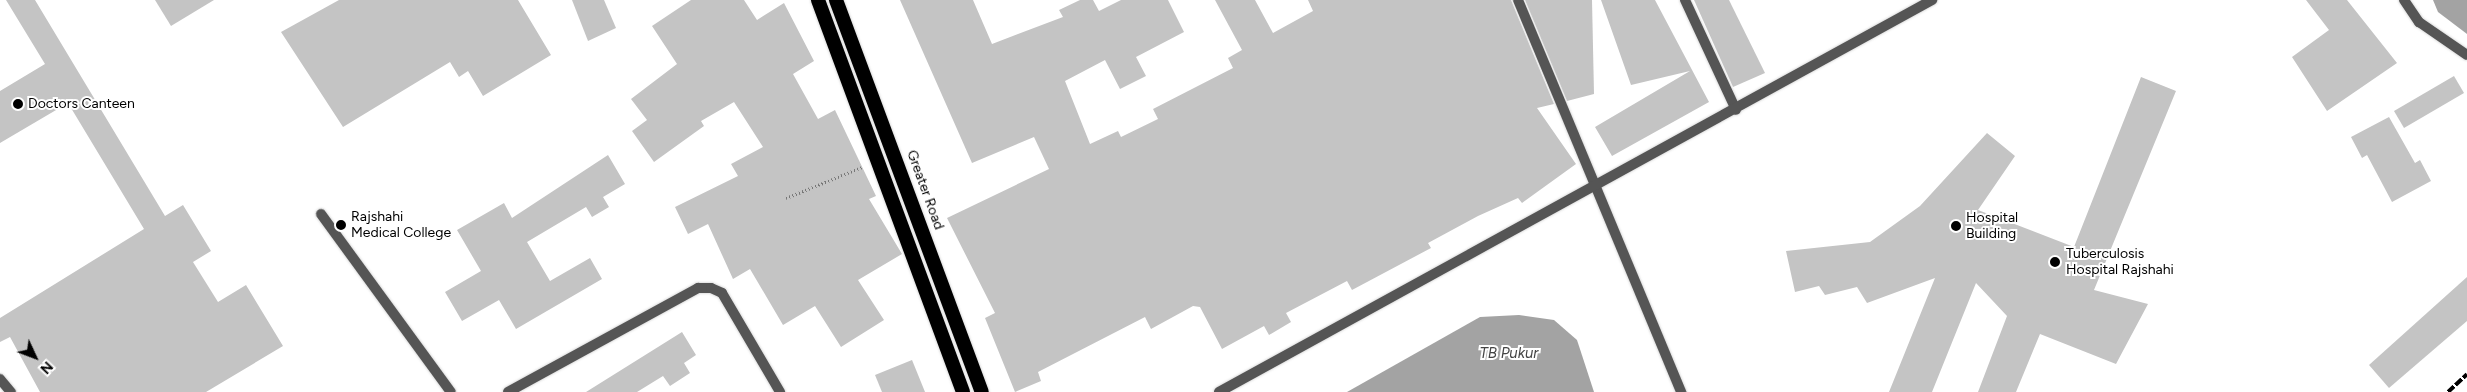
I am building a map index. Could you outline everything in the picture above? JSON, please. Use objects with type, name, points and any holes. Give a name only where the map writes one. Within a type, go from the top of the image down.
[{"type":"highway","points":[[818,0],[962,392]]},
{"type":"highway","name":"Greater Road","points":[[836,0],[982,392]]},
{"type":"highway","points":[[953,364],[969,358]]},
{"type":"street","points":[[1518,0],[1681,392]]},
{"type":"street","points":[[1685,0],[1736,110]]},
{"type":"street","points":[[1219,392],[1736,110],[1932,0]]},
{"type":"street","points":[[2404,0],[2419,22],[2467,55]]},
{"type":"street","points":[[320,214],[451,392]]},
{"type":"street","points":[[508,392],[698,288],[711,288],[722,293],[780,392]]},
{"type":"street","points":[[0,379],[11,392]]},
{"type":"path","points":[[786,198],[878,160]]},
{"type":"water","points":[[2433,0],[2467,0],[2467,34],[2438,12]]},
{"type":"water","name":"TB Pukur","points":[[1519,315],[1554,320],[1577,340],[1594,392],[1347,392],[1480,317]]},
{"type":"building","points":[[6,0],[35,0],[165,216],[183,205],[211,251],[193,262],[218,302],[246,285],[283,346],[206,392],[40,392],[10,337],[0,342],[0,318],[144,229],[68,103],[0,143],[0,91],[45,64]]},
{"type":"building","points":[[155,0],[214,0],[171,26]]},
{"type":"building","points":[[339,0],[518,0],[551,55],[483,96],[468,71],[459,77],[450,62],[343,127],[281,32]]},
{"type":"building","points":[[572,0],[604,0],[616,28],[588,41]]},
{"type":"building","points":[[691,0],[744,0],[757,20],[784,3],[814,61],[793,74],[818,119],[835,110],[876,196],[869,199],[902,254],[858,280],[884,320],[841,347],[815,306],[783,325],[750,269],[733,279],[708,224],[688,234],[675,207],[738,176],[731,164],[763,147],[734,102],[701,121],[704,126],[654,162],[632,131],[647,120],[631,99],[677,64],[652,26]]},
{"type":"building","points":[[900,0],[973,0],[992,44],[1063,17],[1059,10],[1080,0],[1093,0],[1099,11],[1121,0],[1168,0],[1184,32],[1136,57],[1146,76],[1120,89],[1105,60],[1065,81],[1090,144],[1118,131],[1121,137],[1158,119],[1153,109],[1233,68],[1228,58],[1242,50],[1215,0],[1255,0],[1273,33],[1313,11],[1308,0],[1511,0],[1554,104],[1537,108],[1576,164],[1522,203],[1518,198],[1478,216],[1428,243],[1431,248],[1352,290],[1347,281],[1286,313],[1291,322],[1269,335],[1264,326],[1222,349],[1200,307],[1193,306],[1151,329],[1145,317],[1038,372],[1041,381],[1015,392],[985,318],[995,313],[947,218],[1049,169],[1034,137],[972,163]]},
{"type":"building","points":[[1525,0],[1592,0],[1594,94],[1567,101]]},
{"type":"building","points":[[1601,0],[1655,0],[1709,102],[1612,156],[1595,127],[1690,71],[1631,85]]},
{"type":"building","points":[[1694,0],[1729,0],[1765,73],[1733,87]]},
{"type":"building","points":[[2306,0],[2347,0],[2397,63],[2327,111],[2292,57],[2329,30]]},
{"type":"building","points":[[2454,76],[2464,93],[2404,128],[2394,111]]},
{"type":"building","name":"Hospital Building","points":[[2141,77],[2176,91],[2094,290],[2148,304],[2116,364],[2040,334],[2016,392],[1978,392],[2007,316],[1976,283],[1932,392],[1889,392],[1935,278],[1867,303],[1857,287],[1825,295],[1819,286],[1795,292],[1786,251],[1870,242],[1920,206],[1987,133],[2015,156],[1978,210],[2074,247]]},
{"type":"building","points":[[2389,117],[2415,163],[2420,160],[2431,181],[2392,202],[2367,155],[2362,158],[2351,137]]},
{"type":"building","points":[[608,155],[625,184],[603,197],[609,207],[592,217],[586,207],[527,242],[550,281],[590,258],[602,279],[516,329],[499,300],[462,321],[445,292],[481,271],[457,230],[504,203],[512,218]]},
{"type":"building","points":[[2467,277],[2467,321],[2389,388],[2369,365]]},
{"type":"building","points":[[682,332],[696,355],[684,363],[690,373],[670,386],[663,376],[637,392],[586,392]]},
{"type":"building","points":[[912,360],[925,392],[882,392],[875,375]]},
{"type":"railway","points":[[2448,392],[2467,374]]},
{"type":"place","name":"Doctors Canteen","points":[[18,104]]},
{"type":"place","name":"Rajshahi Medical College","points":[[341,225]]},
{"type":"place","name":"Hospital Building","points":[[1956,226]]},
{"type":"place","name":"Tuberculosis Hospital Rajshahi","points":[[2055,262]]}]
